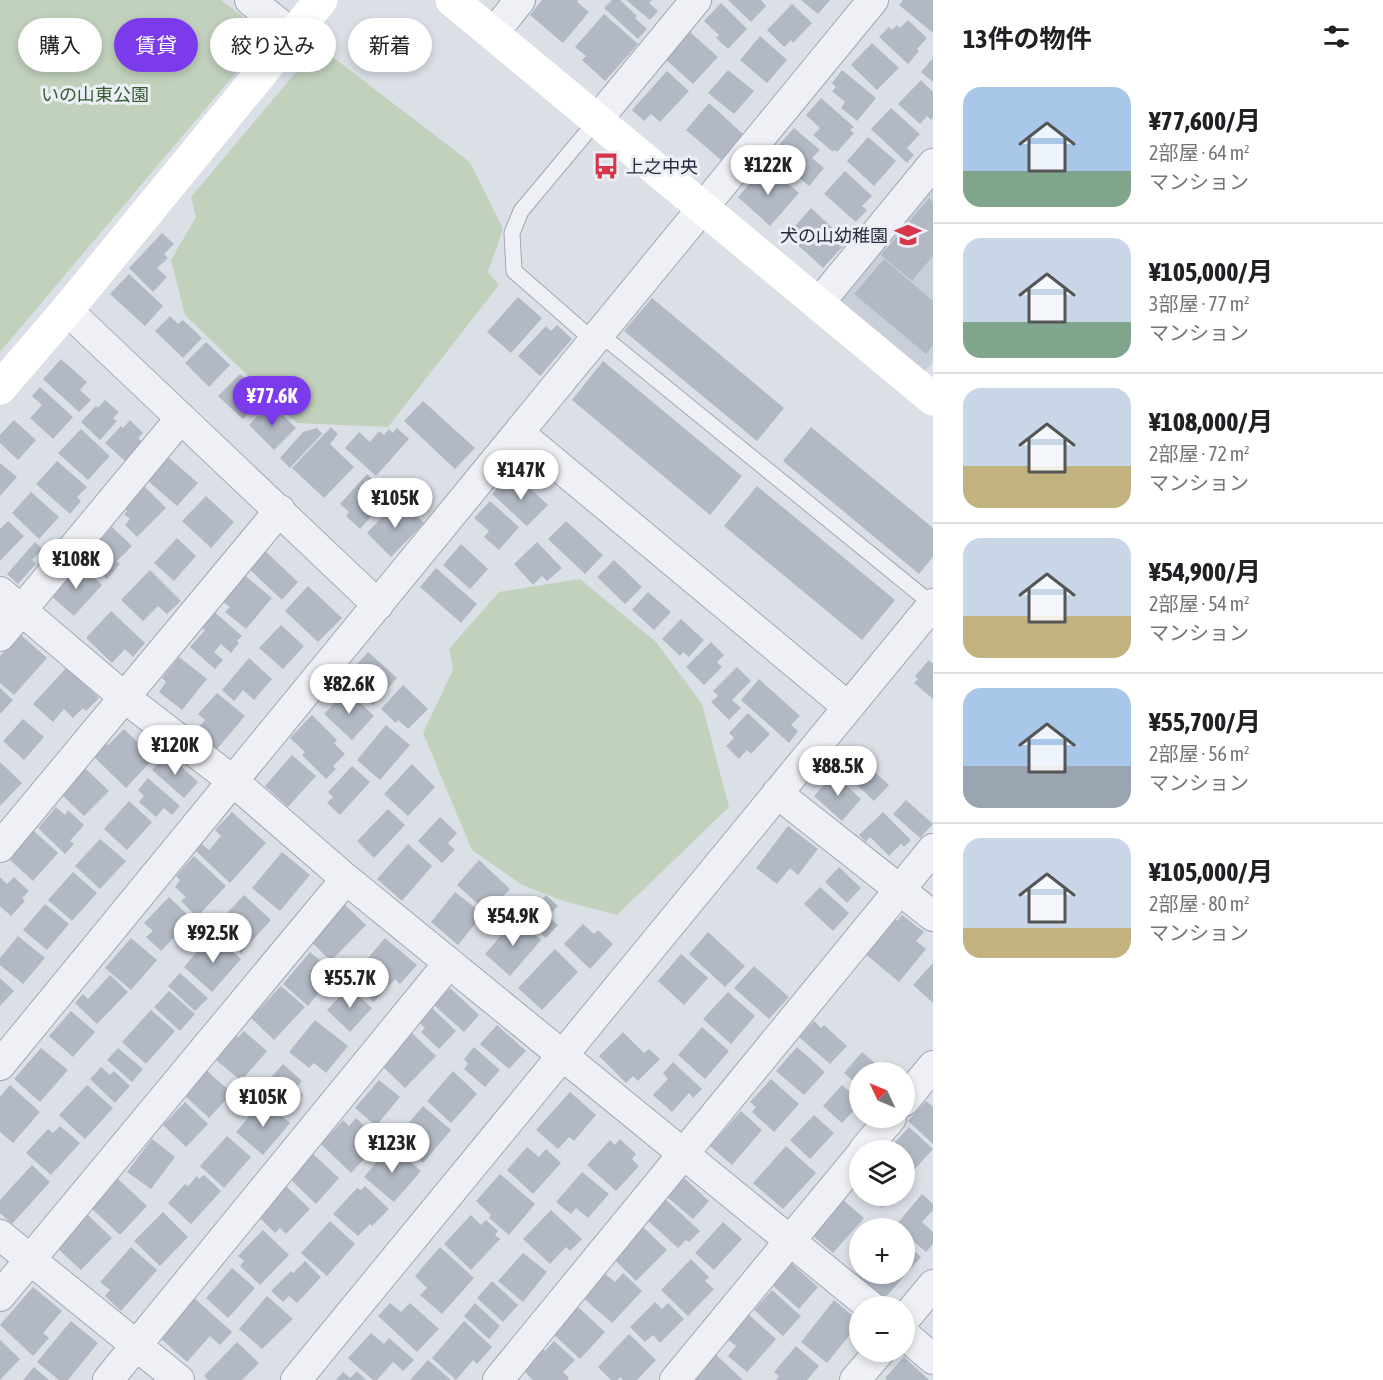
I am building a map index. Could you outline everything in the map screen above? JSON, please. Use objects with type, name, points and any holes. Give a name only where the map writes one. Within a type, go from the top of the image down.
[{"type":"street","points":[[250,0],[272,18]]},
{"type":"street","points":[[306,18],[321,0]]},
{"type":"street","points":[[452,0],[819,303],[929,387]]},
{"type":"street","points":[[493,34],[520,0]]},
{"type":"street","points":[[597,120],[696,0]]},
{"type":"street","points":[[0,1065],[873,0]]},
{"type":"street","points":[[0,388],[67,310],[261,72]]},
{"type":"street","points":[[819,303],[933,164]]},
{"type":"street","points":[[67,310],[378,605]]},
{"type":"street","points":[[0,636],[11,601],[181,418]]},
{"type":"street","points":[[519,433],[848,707]]},
{"type":"street","points":[[0,847],[280,510]]},
{"type":"street","points":[[11,601],[124,697],[233,781],[346,879],[857,1296]]},
{"type":"street","points":[[296,1380],[933,604]]},
{"type":"street","points":[[777,794],[933,916]]},
{"type":"street","points":[[498,1380],[933,849]]},
{"type":"street","points":[[0,1296],[346,879]]},
{"type":"street","points":[[108,1380],[449,963]]},
{"type":"street","points":[[915,1088],[933,1066]]},
{"type":"street","points":[[872,1140],[883,1128]]},
{"type":"street","points":[[675,1380],[849,1169]]},
{"type":"street","points":[[0,1235],[179,1380]]},
{"type":"street","points":[[915,1307],[933,1285]]},
{"type":"street","points":[[915,1343],[933,1359]]},
{"type":"street","points":[[855,1380],[870,1362]]},
{"type":"lane","points":[[597,120],[521,211],[512,233],[514,271],[933,604]]},
{"type":"shaded area","name":"犬の山幼稚園","points":[[933,171],[933,362],[922,375],[832,299]]},
{"type":"green space","name":"いの山東公園","points":[[0,0],[221,0],[245,18],[210,18],[210,72],[237,72],[0,352]]},
{"type":"green space","points":[[336,60],[348,69],[348,72],[352,72],[470,162],[503,229],[488,272],[499,285],[388,427],[297,423],[185,315],[171,260],[196,217],[191,197],[296,72],[336,72]]},
{"type":"green space","points":[[580,579],[656,642],[702,704],[729,807],[617,915],[564,901],[522,885],[472,850],[423,733],[453,670],[449,649],[499,592]]},
{"type":"building","points":[[542,0],[579,0],[577,2],[589,12],[563,43],[530,15]]},
{"type":"building","points":[[612,0],[620,0],[647,29],[638,39],[604,8]]},
{"type":"building","points":[[626,0],[652,0],[649,3],[658,11],[650,20]]},
{"type":"building","points":[[728,0],[761,0],[766,6],[751,22]]},
{"type":"building","points":[[801,0],[830,0],[818,14]]},
{"type":"building","points":[[903,0],[933,0],[933,33],[899,5]]},
{"type":"building","points":[[721,3],[747,29],[728,49],[716,38],[719,35],[704,21]]},
{"type":"building","points":[[792,4],[812,23],[793,43],[791,40],[784,47],[767,30]]},
{"type":"building","points":[[604,14],[638,44],[605,81],[582,60],[586,56],[575,47]]},
{"type":"building","points":[[908,20],[927,38],[908,64],[879,37],[889,27],[892,30],[897,25],[900,28]]},
{"type":"building","points":[[690,32],[718,57],[693,84],[665,59]]},
{"type":"building","points":[[760,36],[787,60],[767,83],[740,60]]},
{"type":"building","points":[[872,43],[899,68],[877,90],[851,65]]},
{"type":"building","points":[[933,58],[933,82],[921,72]]},
{"type":"building","points":[[728,70],[754,91],[734,114],[708,93]]},
{"type":"building","points":[[842,70],[876,98],[857,121],[841,108],[845,102],[832,91],[836,87],[832,83]]},
{"type":"building","points":[[667,71],[689,91],[660,122],[651,114],[644,121],[632,110]]},
{"type":"building","points":[[921,80],[933,92],[933,118],[931,120],[927,116],[920,124],[898,104]]},
{"type":"building","points":[[821,98],[854,127],[850,130],[854,133],[837,152],[834,150],[833,152],[813,135],[820,128],[806,115]]},
{"type":"building","points":[[709,103],[743,134],[721,160],[686,130]]},
{"type":"building","points":[[891,108],[920,134],[907,148],[914,155],[907,163],[871,129]]},
{"type":"building","points":[[794,128],[820,150],[812,158],[824,168],[809,186],[779,161],[784,155],[776,148]]},
{"type":"building","points":[[868,137],[896,161],[874,186],[847,161]]},
{"type":"building","points":[[770,168],[799,193],[770,226],[738,197],[763,169],[767,172]]},
{"type":"building","points":[[845,171],[872,196],[862,206],[867,210],[856,222],[824,194]]},
{"type":"building","points":[[929,198],[933,202],[933,256],[912,281],[881,255]]},
{"type":"building","points":[[811,208],[838,233],[835,236],[845,244],[823,268],[787,235]]},
{"type":"building","points":[[162,233],[174,244],[164,254],[168,258],[157,268],[167,277],[153,292],[129,268]]},
{"type":"building","points":[[884,259],[933,301],[933,346],[926,354],[854,294]]},
{"type":"building","points":[[129,274],[163,306],[145,326],[110,294]]},
{"type":"building","points":[[518,297],[542,318],[511,353],[487,332]]},
{"type":"building","points":[[652,298],[784,408],[757,441],[624,331]]},
{"type":"building","points":[[170,316],[178,324],[183,320],[202,338],[183,358],[155,331]]},
{"type":"building","points":[[557,325],[572,339],[540,376],[518,356],[546,326],[551,331]]},
{"type":"building","points":[[206,342],[230,365],[209,387],[185,363]]},
{"type":"building","points":[[61,359],[87,382],[80,390],[91,400],[79,412],[43,379]]},
{"type":"building","points":[[603,361],[742,476],[710,515],[572,400]]},
{"type":"building","points":[[240,374],[264,397],[243,419],[218,396]]},
{"type":"building","points":[[40,387],[73,417],[53,439],[30,418],[42,405],[32,396]]},
{"type":"building","points":[[105,400],[119,412],[113,418],[117,421],[100,440],[81,422]]},
{"type":"building","points":[[423,401],[475,448],[455,469],[404,421]]},
{"type":"building","points":[[270,403],[296,428],[274,450],[249,425]]},
{"type":"building","points":[[14,420],[36,440],[18,460],[0,443],[0,435]]},
{"type":"building","points":[[130,420],[143,433],[138,438],[142,442],[125,461],[105,443]]},
{"type":"building","points":[[331,427],[338,434],[330,444],[354,467],[324,498],[292,468]]},
{"type":"building","points":[[811,427],[933,528],[933,557],[919,574],[783,461]]},
{"type":"building","points":[[317,428],[322,434],[290,468],[280,458],[303,432]]},
{"type":"building","points":[[397,428],[409,439],[376,476],[345,448],[359,432],[370,442],[379,431],[384,435],[389,429],[393,433]]},
{"type":"building","points":[[81,429],[110,456],[88,480],[58,453]]},
{"type":"building","points":[[168,457],[198,483],[177,506],[147,480]]},
{"type":"building","points":[[57,461],[87,487],[77,497],[81,501],[70,514],[36,484]]},
{"type":"building","points":[[0,463],[17,477],[0,496]]},
{"type":"building","points":[[367,474],[390,495],[360,529],[346,516],[349,512],[340,504]]},
{"type":"building","points":[[505,480],[514,489],[522,481],[548,505],[527,526],[492,494]]},
{"type":"building","points":[[144,486],[166,508],[137,537],[125,525],[130,519],[124,514],[127,511],[123,507]]},
{"type":"building","points":[[757,486],[895,600],[862,640],[724,526]]},
{"type":"building","points":[[31,492],[59,517],[39,539],[12,513]]},
{"type":"building","points":[[206,496],[234,522],[211,548],[182,521]]},
{"type":"building","points":[[490,501],[519,527],[499,550],[484,537],[489,531],[474,518]]},
{"type":"building","points":[[403,503],[424,523],[391,557],[367,533],[386,513],[390,517]]},
{"type":"building","points":[[8,521],[24,536],[0,561],[0,529]]},
{"type":"building","points":[[566,521],[603,555],[585,574],[548,539]]},
{"type":"building","points":[[112,527],[132,546],[117,561],[120,564],[107,579],[91,565],[100,555],[92,548]]},
{"type":"building","points":[[177,538],[196,556],[174,581],[154,563]]},
{"type":"building","points":[[35,542],[42,549],[32,560],[36,564],[18,584],[7,574]]},
{"type":"building","points":[[537,542],[562,568],[547,581],[542,576],[533,585],[514,564]]},
{"type":"building","points":[[461,544],[488,569],[470,589],[443,565]]},
{"type":"building","points":[[264,550],[298,582],[282,600],[248,568]]},
{"type":"building","points":[[614,560],[642,587],[625,604],[597,577]]},
{"type":"building","points":[[78,563],[102,585],[74,616],[50,595]]},
{"type":"building","points":[[436,568],[477,604],[461,623],[420,587]]},
{"type":"building","points":[[150,570],[181,601],[167,614],[158,606],[143,621],[121,600]]},
{"type":"building","points":[[244,575],[272,598],[246,629],[225,612],[230,607],[222,601]]},
{"type":"building","points":[[308,586],[342,618],[318,642],[285,611]]},
{"type":"building","points":[[648,592],[671,612],[654,630],[632,610]]},
{"type":"building","points":[[211,609],[242,636],[231,653],[221,644],[214,652],[223,660],[215,669],[190,647],[205,630],[198,624]]},
{"type":"building","points":[[111,611],[145,643],[133,657],[125,649],[112,663],[86,638]]},
{"type":"building","points":[[681,619],[704,640],[689,657],[683,652],[680,656],[662,639]]},
{"type":"building","points":[[281,625],[304,646],[283,669],[259,648]]},
{"type":"building","points":[[20,634],[47,658],[14,695],[0,683],[0,656]]},
{"type":"building","points":[[711,642],[724,655],[717,662],[722,667],[704,685],[686,667]]},
{"type":"building","points":[[368,652],[397,678],[373,705],[344,679]]},
{"type":"building","points":[[179,657],[207,679],[182,710],[159,692],[166,682],[162,678]]},
{"type":"building","points":[[249,658],[272,679],[254,700],[243,690],[234,701],[222,690]]},
{"type":"building","points":[[929,660],[933,664],[933,699],[914,683],[918,679],[915,676]]},
{"type":"building","points":[[67,667],[99,698],[86,711],[83,708],[73,718],[64,709],[53,722],[33,704]]},
{"type":"building","points":[[737,667],[751,681],[732,700],[741,708],[729,720],[711,702],[718,696],[713,691]]},
{"type":"building","points":[[759,679],[800,716],[791,725],[798,731],[789,743],[741,700]]},
{"type":"building","points":[[403,685],[428,709],[408,729],[398,720],[396,723],[381,709]]},
{"type":"building","points":[[0,688],[13,700],[0,714]]},
{"type":"building","points":[[347,690],[374,716],[352,740],[324,714]]},
{"type":"building","points":[[217,693],[245,716],[217,749],[200,736],[204,732],[198,728],[205,720],[198,714]]},
{"type":"building","points":[[748,713],[770,734],[751,754],[747,750],[739,759],[726,746],[734,738],[729,733]]},
{"type":"building","points":[[312,715],[337,740],[334,743],[345,754],[333,766],[336,769],[326,779],[302,755],[305,752],[290,738]]},
{"type":"building","points":[[23,719],[44,737],[24,760],[3,741]]},
{"type":"building","points":[[386,725],[410,745],[380,780],[357,760]]},
{"type":"building","points":[[124,729],[154,758],[126,788],[91,754],[103,741],[108,745]]},
{"type":"building","points":[[167,753],[198,782],[184,798],[152,770]]},
{"type":"building","points":[[292,755],[316,776],[288,807],[265,786]]},
{"type":"building","points":[[857,756],[889,785],[874,801],[843,772]]},
{"type":"building","points":[[0,762],[22,783],[0,806]]},
{"type":"building","points":[[412,764],[435,787],[408,816],[384,794]]},
{"type":"building","points":[[352,766],[370,782],[340,815],[327,803],[333,797],[328,792]]},
{"type":"building","points":[[84,767],[109,791],[84,816],[60,793]]},
{"type":"building","points":[[834,774],[861,799],[842,821],[814,796]]},
{"type":"building","points":[[148,778],[180,806],[172,815],[164,808],[156,817],[139,802],[144,796],[138,790]]},
{"type":"building","points":[[906,800],[933,824],[920,838],[893,814]]},
{"type":"building","points":[[129,801],[152,822],[127,850],[104,829]]},
{"type":"building","points":[[56,807],[65,815],[68,810],[84,825],[70,841],[74,844],[65,854],[38,828]]},
{"type":"building","points":[[388,809],[405,825],[374,858],[357,841]]},
{"type":"building","points":[[232,812],[266,843],[230,883],[196,851],[202,844],[209,850],[221,836],[215,830]]},
{"type":"building","points":[[883,812],[911,840],[904,847],[901,844],[889,856],[870,837],[866,842],[859,835]]},
{"type":"building","points":[[440,817],[457,833],[448,843],[455,850],[442,863],[418,841]]},
{"type":"building","points":[[788,826],[818,849],[798,875],[790,868],[777,884],[756,868]]},
{"type":"building","points":[[34,831],[58,853],[33,881],[9,859]]},
{"type":"building","points":[[100,839],[126,861],[100,889],[75,866]]},
{"type":"building","points":[[408,844],[432,866],[402,901],[377,879]]},
{"type":"building","points":[[282,852],[310,875],[280,911],[252,888]]},
{"type":"building","points":[[194,856],[226,886],[197,917],[181,901],[186,897],[175,887],[180,880],[176,876]]},
{"type":"building","points":[[479,860],[510,889],[488,913],[457,885]]},
{"type":"building","points":[[839,867],[861,888],[847,903],[825,882]]},
{"type":"building","points":[[73,872],[97,893],[72,921],[48,900]]},
{"type":"building","points":[[0,877],[7,884],[14,877],[29,891],[22,898],[25,901],[11,916],[0,906]]},
{"type":"building","points":[[820,887],[849,913],[833,931],[804,904]]},
{"type":"building","points":[[455,892],[483,914],[458,945],[431,922]]},
{"type":"building","points":[[244,895],[271,920],[241,953],[214,927]]},
{"type":"building","points":[[546,895],[558,906],[548,916],[558,925],[546,938],[516,911],[528,898],[532,901],[534,898],[539,902]]},
{"type":"building","points":[[169,897],[192,919],[161,951],[146,937],[153,931],[144,923]]},
{"type":"building","points":[[45,904],[69,924],[47,950],[23,930]]},
{"type":"building","points":[[344,904],[366,925],[331,961],[309,940]]},
{"type":"building","points":[[902,915],[924,932],[916,941],[926,949],[899,982],[864,953],[893,917],[897,921]]},
{"type":"building","points":[[516,918],[541,940],[510,976],[485,954]]},
{"type":"building","points":[[583,924],[594,934],[598,930],[613,944],[590,969],[564,944]]},
{"type":"building","points":[[708,932],[745,966],[725,987],[689,954]]},
{"type":"building","points":[[18,936],[45,958],[23,984],[0,965],[0,958]]},
{"type":"building","points":[[131,938],[157,960],[131,990],[105,968]]},
{"type":"building","points":[[217,938],[241,959],[212,992],[184,967],[201,947],[206,951]]},
{"type":"building","points":[[385,938],[417,965],[400,984],[395,979],[374,1002],[349,980]]},
{"type":"building","points":[[555,949],[578,972],[542,1010],[518,988]]},
{"type":"building","points":[[310,952],[335,973],[308,1006],[283,984]]},
{"type":"building","points":[[681,954],[708,978],[684,1005],[658,981]]},
{"type":"building","points":[[933,963],[933,1003],[913,985]]},
{"type":"building","points":[[754,966],[789,997],[769,1019],[734,988]]},
{"type":"building","points":[[180,973],[208,998],[195,1011],[168,986]]},
{"type":"building","points":[[110,975],[128,992],[97,1024],[75,1003],[83,994],[88,999]]},
{"type":"building","points":[[0,978],[14,991],[0,1006]]},
{"type":"building","points":[[281,986],[305,1007],[274,1040],[251,1018]]},
{"type":"building","points":[[349,987],[372,1008],[350,1032],[327,1010]]},
{"type":"building","points":[[450,988],[479,1015],[464,1032],[434,1005]]},
{"type":"building","points":[[169,991],[195,1014],[180,1031],[154,1007]]},
{"type":"building","points":[[728,992],[755,1016],[731,1044],[703,1019]]},
{"type":"building","points":[[432,1008],[456,1031],[439,1049],[421,1032],[425,1028],[419,1022]]},
{"type":"building","points":[[151,1010],[175,1031],[146,1064],[122,1042]]},
{"type":"building","points":[[71,1011],[95,1032],[73,1057],[49,1036]]},
{"type":"building","points":[[315,1020],[348,1046],[326,1073],[314,1063],[309,1068],[289,1052]]},
{"type":"building","points":[[814,1021],[821,1028],[824,1025],[847,1046],[830,1064],[799,1037]]},
{"type":"building","points":[[497,1025],[526,1051],[509,1069],[480,1044]]},
{"type":"building","points":[[702,1027],[729,1051],[705,1079],[678,1055]]},
{"type":"building","points":[[244,1031],[267,1051],[241,1081],[215,1059],[235,1035],[238,1037]]},
{"type":"building","points":[[623,1032],[644,1053],[649,1049],[660,1059],[638,1081],[633,1076],[626,1083],[599,1056]]},
{"type":"building","points":[[412,1033],[436,1056],[405,1088],[381,1065]]},
{"type":"building","points":[[474,1047],[500,1070],[485,1087],[464,1069],[468,1064],[464,1059]]},
{"type":"building","points":[[797,1047],[825,1072],[804,1095],[776,1071]]},
{"type":"building","points":[[41,1048],[68,1070],[40,1102],[14,1079]]},
{"type":"building","points":[[118,1048],[143,1069],[132,1082],[107,1060]]},
{"type":"building","points":[[862,1052],[874,1062],[853,1062]]},
{"type":"building","points":[[673,1062],[702,1089],[693,1098],[689,1093],[672,1112],[653,1095],[668,1079],[663,1073]]},
{"type":"building","points":[[283,1064],[302,1081],[296,1088],[303,1095],[285,1114],[259,1091]]},
{"type":"building","points":[[101,1067],[110,1075],[114,1071],[130,1086],[115,1103],[90,1079]]},
{"type":"building","points":[[849,1067],[849,1077],[844,1073]]},
{"type":"building","points":[[206,1070],[232,1093],[209,1118],[183,1094]]},
{"type":"building","points":[[453,1071],[477,1094],[451,1123],[427,1101]]},
{"type":"building","points":[[771,1079],[799,1104],[774,1132],[752,1112],[756,1107],[750,1102]]},
{"type":"building","points":[[379,1080],[400,1097],[376,1126],[355,1108]]},
{"type":"building","points":[[10,1085],[40,1112],[13,1143],[0,1132],[0,1097]]},
{"type":"building","points":[[87,1085],[113,1108],[85,1139],[59,1115]]},
{"type":"building","points":[[842,1085],[849,1091],[849,1116],[842,1123],[823,1106]]},
{"type":"building","points":[[570,1092],[596,1115],[574,1141],[569,1137],[558,1149],[536,1130]]},
{"type":"building","points":[[263,1100],[290,1123],[263,1155],[236,1132]]},
{"type":"building","points":[[926,1101],[933,1107],[933,1144],[915,1127],[915,1113]]},
{"type":"building","points":[[185,1102],[208,1124],[186,1147],[163,1125]]},
{"type":"building","points":[[423,1106],[451,1130],[423,1163],[395,1139]]},
{"type":"building","points":[[741,1111],[762,1130],[732,1165],[710,1146]]},
{"type":"building","points":[[814,1115],[834,1133],[810,1159],[790,1140]]},
{"type":"building","points":[[356,1118],[371,1132],[356,1147],[366,1157],[351,1173],[321,1144],[343,1120],[349,1126]]},
{"type":"building","points":[[60,1126],[80,1143],[51,1175],[26,1153],[48,1129],[53,1133]]},
{"type":"building","points":[[910,1128],[933,1149],[915,1169],[915,1140],[897,1140]]},
{"type":"building","points":[[227,1136],[251,1157],[224,1188],[200,1166]]},
{"type":"building","points":[[152,1139],[175,1157],[151,1189],[127,1172]]},
{"type":"building","points":[[620,1139],[636,1154],[632,1159],[639,1166],[616,1191],[587,1165],[610,1140],[615,1145]]},
{"type":"building","points":[[391,1145],[421,1171],[394,1202],[364,1177]]},
{"type":"building","points":[[786,1146],[816,1173],[783,1209],[753,1183]]},
{"type":"building","points":[[527,1147],[539,1157],[546,1149],[561,1163],[533,1194],[507,1170]]},
{"type":"building","points":[[312,1153],[339,1178],[316,1204],[289,1178]]},
{"type":"building","points":[[32,1165],[50,1182],[12,1224],[0,1213],[0,1200]]},
{"type":"building","points":[[582,1172],[609,1194],[588,1218],[576,1208],[571,1214],[556,1202]]},
{"type":"building","points":[[500,1174],[535,1204],[509,1235],[489,1218],[491,1215],[476,1201]]},
{"type":"building","points":[[204,1175],[221,1191],[191,1224],[168,1203],[185,1184],[188,1186],[197,1176],[199,1179]]},
{"type":"building","points":[[683,1177],[709,1201],[693,1219],[666,1196]]},
{"type":"building","points":[[117,1178],[147,1206],[120,1235],[90,1207]]},
{"type":"building","points":[[286,1186],[310,1209],[286,1234],[280,1228],[275,1233],[258,1216]]},
{"type":"building","points":[[365,1186],[389,1209],[358,1236],[333,1214],[357,1188],[361,1190]]},
{"type":"building","points":[[922,1194],[933,1204],[933,1210],[922,1222],[933,1232],[933,1244],[926,1252],[915,1242],[915,1218],[902,1218],[912,1206],[915,1206],[915,1202]]},
{"type":"building","points":[[665,1199],[700,1231],[689,1242],[686,1240],[678,1248],[646,1219]]},
{"type":"building","points":[[843,1200],[864,1218],[849,1218],[849,1235],[833,1253],[812,1235]]},
{"type":"building","points":[[551,1210],[582,1239],[570,1251],[566,1247],[550,1264],[523,1239]]},
{"type":"building","points":[[163,1212],[188,1237],[160,1266],[134,1241]]},
{"type":"building","points":[[87,1214],[112,1238],[81,1270],[56,1247]]},
{"type":"building","points":[[471,1215],[481,1225],[486,1220],[498,1231],[495,1235],[500,1239],[471,1270],[444,1244]]},
{"type":"building","points":[[330,1221],[355,1244],[327,1276],[301,1253]]},
{"type":"building","points":[[723,1222],[742,1239],[714,1270],[695,1253]]},
{"type":"building","points":[[643,1227],[667,1250],[636,1281],[613,1258]]},
{"type":"building","points":[[263,1230],[289,1255],[260,1285],[240,1266],[244,1261],[238,1256]]},
{"type":"building","points":[[131,1247],[157,1270],[121,1311],[105,1296],[110,1290],[100,1282]]},
{"type":"building","points":[[440,1247],[474,1278],[442,1314],[420,1295],[427,1288],[415,1276]]},
{"type":"building","points":[[915,1252],[921,1257],[915,1264]]},
{"type":"building","points":[[523,1253],[547,1272],[523,1302],[498,1281]]},
{"type":"building","points":[[691,1259],[709,1277],[705,1281],[714,1289],[688,1316],[661,1290]]},
{"type":"building","points":[[305,1261],[321,1277],[297,1303],[289,1296],[283,1302],[271,1291]]},
{"type":"building","points":[[790,1262],[818,1287],[799,1309],[771,1284]]},
{"type":"building","points":[[232,1268],[255,1288],[228,1318],[206,1298]]},
{"type":"building","points":[[603,1272],[615,1282],[623,1273],[642,1291],[612,1323],[581,1296]]},
{"type":"building","points":[[492,1281],[518,1305],[503,1322],[477,1298]]},
{"type":"building","points":[[867,1284],[897,1284],[887,1296],[881,1296]]},
{"type":"building","points":[[33,1287],[62,1311],[43,1333],[49,1338],[33,1356],[0,1325]]},
{"type":"building","points":[[772,1290],[801,1316],[783,1336],[754,1310]]},
{"type":"building","points":[[267,1296],[293,1319],[262,1349],[239,1329]]},
{"type":"building","points":[[193,1297],[232,1332],[220,1345],[210,1336],[187,1362],[158,1336]]},
{"type":"building","points":[[834,1300],[849,1313],[849,1336],[827,1363],[801,1342]]},
{"type":"building","points":[[655,1302],[662,1309],[668,1303],[684,1319],[660,1343],[653,1335],[645,1342],[630,1327]]},
{"type":"building","points":[[390,1303],[401,1312],[410,1303],[439,1329],[417,1352],[378,1316]]},
{"type":"building","points":[[475,1303],[500,1326],[489,1339],[464,1316]]},
{"type":"building","points":[[576,1305],[605,1332],[580,1359],[551,1332]]},
{"type":"building","points":[[747,1313],[776,1339],[747,1372],[728,1356],[736,1346],[726,1338]]},
{"type":"building","points":[[71,1321],[98,1343],[68,1380],[59,1380],[37,1362]]},
{"type":"building","points":[[464,1321],[492,1347],[477,1364],[473,1360],[456,1380],[432,1358]]},
{"type":"building","points":[[371,1333],[384,1344],[389,1338],[414,1360],[403,1371],[393,1362],[377,1380],[373,1380],[348,1358]]},
{"type":"building","points":[[629,1334],[656,1360],[637,1380],[623,1380],[620,1377],[618,1380],[611,1380],[598,1367]]},
{"type":"building","points":[[0,1340],[20,1359],[0,1380]]},
{"type":"building","points":[[554,1341],[575,1360],[563,1372],[569,1378],[568,1380],[533,1380],[523,1370],[542,1349],[545,1351]]},
{"type":"building","points":[[237,1342],[259,1363],[242,1380],[208,1380],[204,1376]]},
{"type":"building","points":[[796,1346],[819,1366],[807,1380],[776,1380],[779,1376],[774,1372]]},
{"type":"building","points":[[715,1354],[743,1380],[691,1380]]},
{"type":"building","points":[[428,1360],[451,1380],[410,1380]]},
{"type":"building","points":[[899,1362],[909,1362],[929,1380],[887,1380],[885,1378]]},
{"type":"building","points":[[34,1367],[49,1380],[23,1380]]},
{"type":"building","points":[[357,1371],[366,1380],[336,1380],[343,1372],[350,1378]]},
{"type":"place","name":"上之中央","points":[[606,166]]},
{"type":"place","name":"犬の山幼稚園","points":[[908,235]]}]
